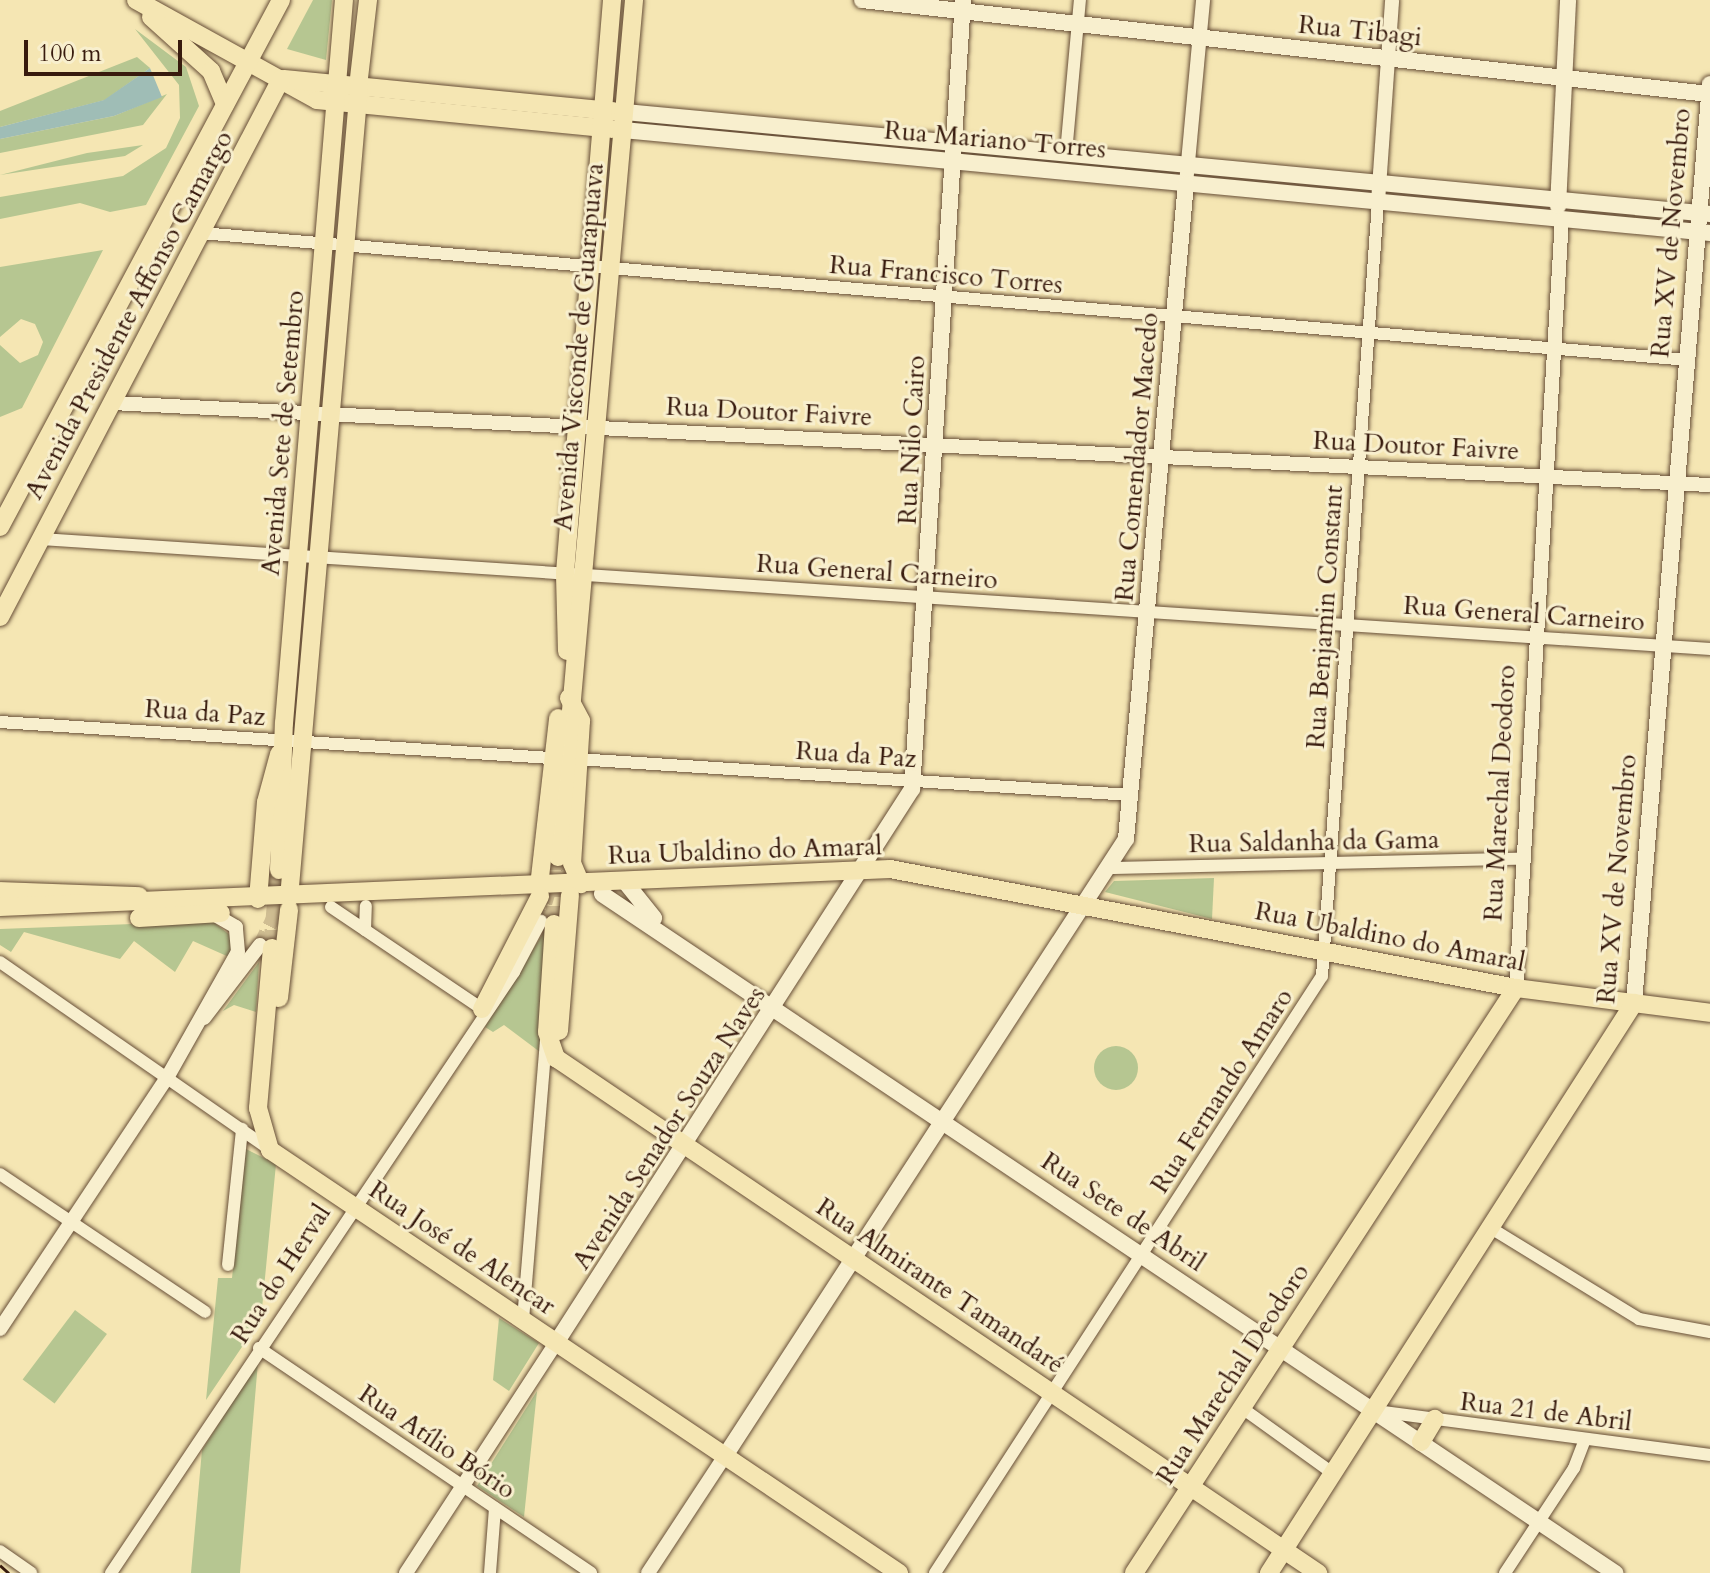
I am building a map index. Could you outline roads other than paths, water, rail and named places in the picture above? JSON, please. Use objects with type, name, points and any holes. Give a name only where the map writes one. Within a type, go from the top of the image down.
[{"type":"main road","name":"Rua Mariano Torres","points":[[133,0],[281,79],[337,94],[358,90],[602,119],[829,131],[1705,213]]},
{"type":"main road","points":[[133,0],[211,71],[225,104]]},
{"type":"main road","name":"Avenida Presidente Affonso Camargo","points":[[0,527],[281,0]]},
{"type":"main road","name":"Avenida Sete de Setembro","points":[[334,245],[337,94],[344,0]]},
{"type":"main road","name":"Avenida Sete de Setembro","points":[[279,870],[334,245],[358,90],[368,0]]},
{"type":"main road","name":"Avenida Visconde de Guarapuava","points":[[558,857],[569,698],[587,575],[634,0]]},
{"type":"main road","name":"Rua Tibagi","points":[[862,0],[963,6],[1077,24],[1710,94]]},
{"type":"main road","name":"Rua Marechal Deodoro","points":[[1562,219],[1556,199],[1568,0]]},
{"type":"main road","points":[[612,4],[631,39]]},
{"type":"main road","name":"Avenida Visconde de Guarapuava","points":[[569,698],[565,573],[612,4]]},
{"type":"main road","name":"Rua Nilo Cairo","points":[[866,870],[914,781],[963,6]]},
{"type":"main road","name":"Avenida Presidente Affonso Camargo","points":[[0,617],[281,79]]},
{"type":"main road","name":"Rua XV de Novembro","points":[[1269,1573],[1494,1230],[1634,1003],[1687,360],[1704,232],[1710,84]]},
{"type":"main road","name":"Rua Mariano Torres","points":[[624,121],[953,162],[1704,232]]},
{"type":"main road","points":[[829,131],[856,152]]},
{"type":"main road","points":[[1260,171],[1301,195]]},
{"type":"main road","name":"Rua Comendador Macedo","points":[[725,1456],[1126,839],[1186,184]]},
{"type":"main road","points":[[593,226],[618,193]]},
{"type":"main road","points":[[1453,209],[1510,195]]},
{"type":"main road","points":[[586,320],[605,360]]},
{"type":"main road","points":[[482,1009],[540,891],[550,758],[569,698]]},
{"type":"main road","points":[[555,1065],[576,889],[572,863],[581,721],[569,698]]},
{"type":"main road","points":[[258,899],[266,802],[291,741]]},
{"type":"main road","points":[[266,1142],[289,904],[291,741]]},
{"type":"main road","name":"Rua Ubaldino do Amaral","points":[[5,914],[212,913],[289,904],[866,870],[1083,906],[1516,988],[1710,1013]]},
{"type":"main road","name":"Avenida Senador Souza Naves","points":[[556,1343],[866,870]]},
{"type":"main road","points":[[626,883],[659,926]]},
{"type":"main road","name":"Rua Ubaldino do Amaral","points":[[576,889],[602,894]]},
{"type":"main road","points":[[0,891],[186,902]]},
{"type":"main road","name":"Rua Ubaldino do Amaral","points":[[5,914],[258,899],[331,907],[366,906],[540,891]]},
{"type":"main road","name":"Rua Sete de Abril","points":[[602,894],[659,926],[1615,1573]]},
{"type":"main road","points":[[547,922],[547,1032],[555,1065]]},
{"type":"main road","points":[[266,946],[258,1103],[266,1142]]},
{"type":"main road","name":"Rua Marechal Deodoro","points":[[1134,1573],[1516,988]]},
{"type":"main road","name":"Rua Almirante Tamandaré","points":[[555,1065],[686,1146],[1318,1573]]},
{"type":"main road","name":"Rua José de Alencar","points":[[266,1142],[353,1206],[899,1573]]},
{"type":"main road","points":[[1421,1442],[1435,1419]]},
{"type":"street","points":[[1066,153],[1080,0]]},
{"type":"street","name":"Rua Comendador Macedo","points":[[1186,184],[1203,0]]},
{"type":"street","name":"Rua Benjamin Constant","points":[[1326,951],[1392,0]]},
{"type":"street","name":"Rua Marechal Deodoro","points":[[1516,988],[1520,859],[1562,219]]},
{"type":"street","name":"Rua Francisco Torres","points":[[201,233],[1687,360]]},
{"type":"street","name":"Rua Doutor Faivre","points":[[112,403],[1710,485]]},
{"type":"street","name":"Rua General Carneiro","points":[[41,539],[1710,649]]},
{"type":"street","name":"Rua da Paz","points":[[0,722],[550,758]]},
{"type":"street","name":"Rua da Paz","points":[[577,759],[1131,795]]},
{"type":"street","name":"Rua Saldanha da Gama","points":[[1109,868],[1520,859]]},
{"type":"street","points":[[365,930],[366,906]]},
{"type":"street","points":[[331,907],[482,1009]]},
{"type":"street","points":[[204,1018],[240,946],[236,927],[212,913]]},
{"type":"street","name":"Rua do Herval","points":[[111,1573],[482,1009],[514,972],[547,922]]},
{"type":"street","points":[[0,1329],[172,1079],[177,1057],[204,1018],[266,946]]},
{"type":"street","name":"Rua Fernando Amaro","points":[[935,1573],[1316,987],[1326,951]]},
{"type":"street","name":"Rua José de Alencar","points":[[0,962],[242,1129],[266,1142]]},
{"type":"street","points":[[523,1320],[555,1065]]},
{"type":"street","points":[[228,1265],[242,1129]]},
{"type":"street","points":[[0,1174],[205,1312]]},
{"type":"street","points":[[1494,1230],[1639,1319],[1710,1332]]},
{"type":"street","name":"Avenida Senador Souza Naves","points":[[406,1573],[556,1343]]},
{"type":"street","name":"Rua Atílio Bório","points":[[259,1348],[591,1573]]},
{"type":"street","points":[[1242,1408],[1334,1474]]},
{"type":"street","name":"Rua 21 de Abril","points":[[1376,1411],[1710,1455]]},
{"type":"street","points":[[1505,1573],[1539,1522],[1585,1439]]},
{"type":"street","points":[[648,1573],[725,1456]]},
{"type":"street","points":[[490,1573],[495,1508]]},
{"type":"street","points":[[0,1551],[31,1573]]},
{"type":"water","points":[[150,68],[162,97],[114,116],[0,139],[0,127],[104,100]]},
{"type":"tunnel","points":[[554,924],[558,857]]},
{"type":"tunnel","points":[[541,921],[558,864]]},
{"type":"tunnel","points":[[272,948],[279,870]]},
{"type":"tunnel","points":[[260,945],[274,916]]},
{"type":"railway","points":[[0,1565],[9,1573]]}]
